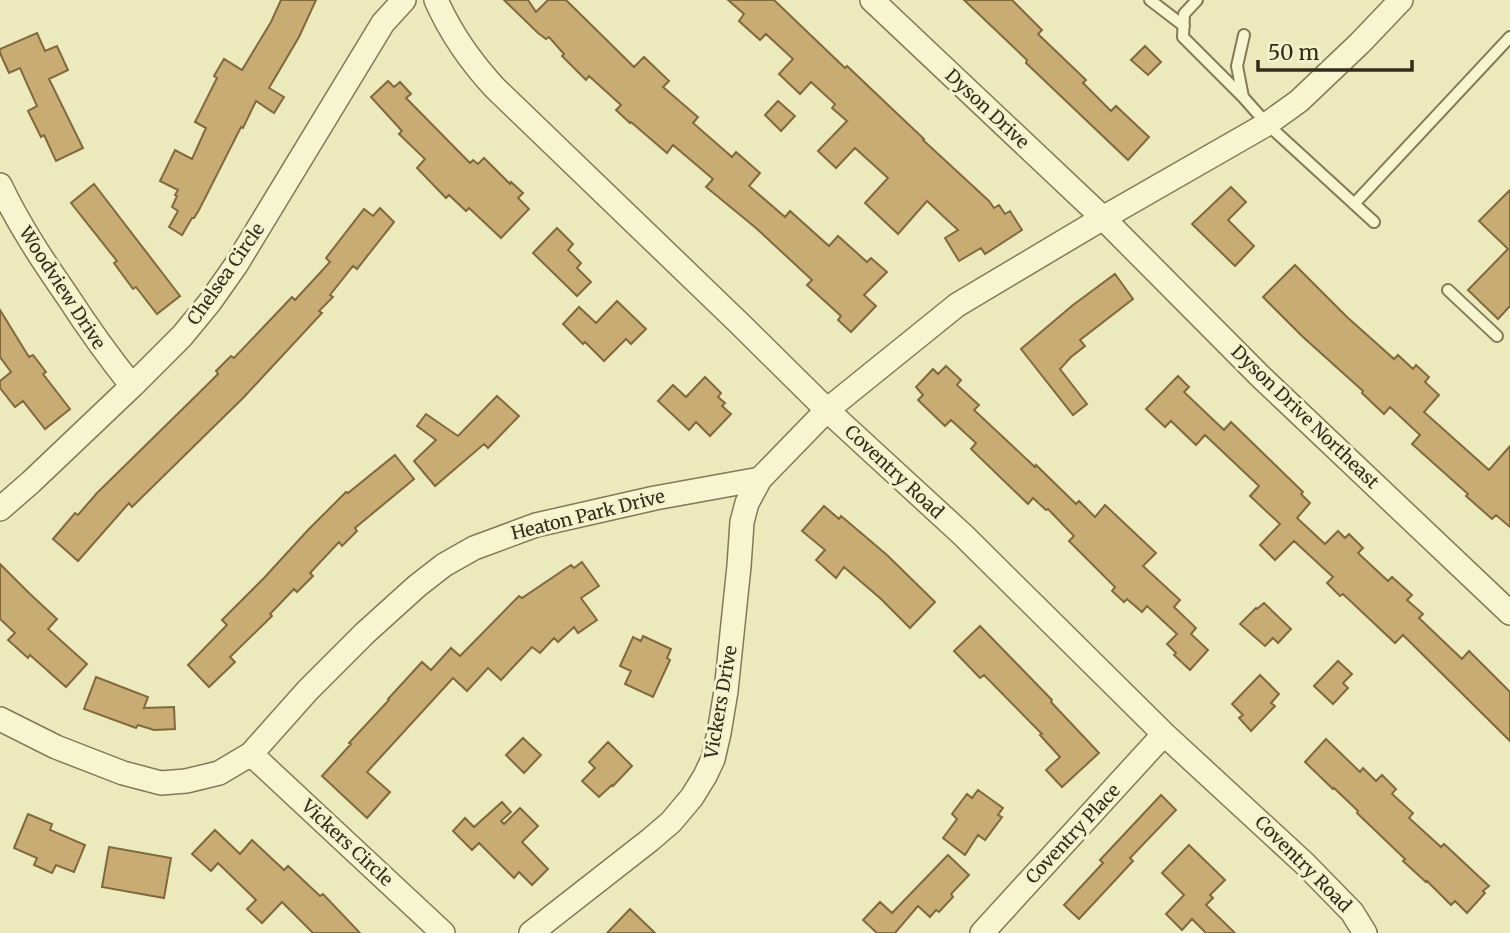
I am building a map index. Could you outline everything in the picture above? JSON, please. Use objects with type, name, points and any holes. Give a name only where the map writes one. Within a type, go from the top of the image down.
[{"type":"street","name":"Chelsea Circle","points":[[0,509],[132,386],[210,302],[236,265],[383,23],[404,0]]},
{"type":"street","name":"Coventry Road","points":[[436,0],[460,47],[495,88],[827,410],[963,535],[1164,734],[1305,864],[1352,912],[1365,933]]},
{"type":"street","name":"Dyson Drive","points":[[872,0],[1103,218]]},
{"type":"street","points":[[760,479],[827,410],[957,305],[1267,124],[1299,101],[1401,0]]},
{"type":"street","name":"Woodview Drive","points":[[0,185],[44,264],[106,354],[132,386]]},
{"type":"street","name":"Dyson Drive Northeast","points":[[1103,218],[1261,377],[1510,613]]},
{"type":"street","name":"Heaton Park Drive","points":[[0,719],[56,747],[123,773],[161,783],[186,781],[219,773],[251,754],[307,690],[417,586],[444,565],[474,548],[536,525],[655,498],[760,479]]},
{"type":"street","name":"Vickers Drive","points":[[531,933],[671,822],[705,776],[713,759],[726,691],[742,522],[747,503],[760,479]]},
{"type":"street","name":"Coventry Place","points":[[982,933],[1164,734]]},
{"type":"street","name":"Vickers Circle","points":[[251,754],[443,933]]},
{"type":"lane","points":[[1150,0],[1184,26]]},
{"type":"lane","points":[[1196,0],[1184,15],[1183,37],[1267,124],[1374,222]]},
{"type":"lane","points":[[1243,97],[1237,66],[1244,35]]},
{"type":"lane","points":[[1354,204],[1510,37]]},
{"type":"lane","points":[[1448,290],[1497,336]]},
{"type":"building","points":[[281,0],[316,0],[299,37],[269,88],[284,97],[274,113],[256,101],[199,210],[182,235],[169,227],[178,211],[172,207],[178,190],[160,181],[175,150],[192,159],[206,128],[195,122],[224,59],[242,70]]},
{"type":"building","points":[[504,0],[528,0],[536,12],[548,0],[566,0],[634,67],[644,57],[669,81],[663,87],[698,117],[693,123],[732,157],[736,152],[760,173],[749,186],[785,217],[790,211],[829,246],[838,236],[867,262],[871,258],[887,272],[864,295],[876,306],[851,332],[838,320],[841,316],[807,285],[812,280],[756,228],[706,187],[713,179],[673,145],[667,153],[630,123],[616,110],[621,105],[589,76],[586,80],[562,56],[564,54],[549,37],[546,39],[538,33]]},
{"type":"building","points":[[728,0],[774,0],[845,68],[847,66],[994,208],[999,205],[1005,214],[1010,211],[1022,230],[985,254],[981,248],[959,261],[945,238],[958,230],[927,201],[898,234],[865,203],[888,178],[855,148],[836,168],[818,151],[847,121],[832,108],[835,104],[811,82],[800,94],[779,74],[793,59],[766,34],[760,40],[739,21],[744,14]]},
{"type":"building","points":[[964,0],[1012,0],[1042,30],[1038,34],[1086,80],[1083,83],[1111,111],[1116,106],[1149,137],[1128,160]]},
{"type":"building","points":[[37,33],[45,51],[57,46],[68,70],[49,79],[83,148],[56,161],[44,135],[41,137],[28,111],[37,106],[20,68],[9,73],[0,53],[0,49]]},
{"type":"building","points":[[1145,46],[1161,62],[1148,75],[1131,60]]},
{"type":"building","points":[[388,81],[394,87],[400,82],[411,94],[406,98],[470,163],[473,160],[478,164],[484,158],[523,193],[518,198],[529,209],[501,238],[469,208],[466,211],[449,195],[446,198],[417,168],[425,159],[399,134],[402,131],[371,97]]},
{"type":"building","points":[[778,101],[795,116],[781,131],[765,115]]},
{"type":"building","points":[[94,184],[180,296],[157,314],[136,287],[133,289],[114,263],[117,261],[71,203]]},
{"type":"building","points":[[1231,187],[1246,202],[1228,220],[1254,246],[1235,266],[1192,224]]},
{"type":"building","points":[[1510,190],[1510,306],[1498,319],[1468,290],[1508,249],[1479,221]]},
{"type":"building","points":[[380,208],[394,222],[357,269],[353,266],[330,295],[333,297],[319,311],[322,313],[243,398],[132,507],[129,503],[78,561],[53,539],[75,513],[78,515],[218,374],[216,371],[231,356],[234,358],[292,297],[295,300],[330,262],[326,258],[364,209],[373,216]]},
{"type":"building","points":[[557,228],[573,244],[568,250],[581,263],[577,268],[591,282],[577,296],[533,253]]},
{"type":"building","points":[[1295,265],[1394,359],[1398,355],[1413,369],[1416,365],[1429,377],[1425,382],[1439,395],[1424,412],[1489,470],[1510,446],[1510,527],[1496,515],[1492,519],[1466,496],[1468,494],[1412,444],[1420,435],[1390,407],[1384,414],[1263,297]]},
{"type":"building","points":[[1115,274],[1133,299],[1080,340],[1085,346],[1060,369],[1087,404],[1073,415],[1021,349]]},
{"type":"building","points":[[617,301],[646,329],[631,344],[626,339],[604,361],[563,324],[579,307],[596,323]]},
{"type":"building","points":[[0,310],[29,357],[33,355],[46,372],[43,374],[70,409],[45,429],[23,401],[15,407],[0,388],[0,381],[11,372],[0,357]]},
{"type":"building","points":[[946,366],[961,380],[957,385],[979,405],[974,410],[1076,504],[1079,501],[1095,517],[1105,505],[1156,553],[1143,566],[1180,600],[1174,607],[1196,628],[1191,634],[1208,650],[1190,670],[1167,644],[1177,634],[1147,606],[1142,612],[1127,599],[1124,602],[1112,591],[1115,587],[1069,541],[1074,536],[1048,509],[1033,498],[1028,504],[971,449],[976,443],[951,420],[945,426],[918,400],[923,395],[916,387],[933,369],[938,374]]},
{"type":"building","points":[[1178,376],[1189,387],[1184,392],[1224,430],[1231,422],[1303,492],[1301,494],[1310,503],[1297,518],[1325,544],[1338,531],[1345,538],[1349,534],[1363,548],[1358,553],[1388,581],[1392,577],[1412,595],[1407,600],[1423,614],[1419,618],[1462,659],[1469,651],[1510,692],[1510,741],[1403,635],[1395,643],[1343,594],[1340,596],[1327,583],[1333,577],[1294,541],[1275,560],[1260,545],[1280,524],[1250,496],[1259,486],[1205,435],[1196,445],[1171,421],[1165,427],[1146,409]]},
{"type":"building","points":[[705,377],[721,393],[718,397],[725,403],[722,406],[731,414],[710,436],[696,422],[689,430],[658,401],[673,385],[686,397]]},
{"type":"building","points":[[497,396],[519,416],[488,448],[484,444],[435,486],[414,461],[436,440],[417,426],[426,414],[458,436]]},
{"type":"building","points":[[395,455],[414,479],[355,528],[357,531],[342,546],[339,542],[310,573],[313,576],[297,592],[294,589],[270,614],[272,616],[230,657],[235,662],[209,687],[188,665],[227,625],[222,620],[346,492]]},
{"type":"building","points":[[824,506],[839,519],[841,516],[887,555],[935,602],[910,628],[844,567],[836,578],[816,560],[825,550],[802,531]]},
{"type":"building","points":[[582,562],[599,586],[581,598],[597,620],[578,633],[574,627],[558,642],[554,638],[540,653],[532,647],[501,680],[488,668],[467,691],[453,678],[367,772],[390,792],[367,818],[322,776],[422,662],[431,670],[451,648],[460,656],[519,596],[522,598],[571,565],[574,568]]},
{"type":"building","points":[[0,564],[57,619],[48,629],[87,664],[66,687],[30,655],[28,658],[8,640],[15,633],[0,619]]},
{"type":"building","points":[[1264,603],[1291,629],[1278,643],[1273,638],[1265,646],[1240,624]]},
{"type":"building","points":[[980,626],[1099,753],[1062,787],[1046,770],[1060,757],[1040,735],[1042,734],[984,675],[980,678],[954,651]]},
{"type":"building","points":[[643,636],[671,649],[667,658],[670,660],[653,697],[625,684],[631,671],[620,666],[633,637],[641,641]]},
{"type":"building","points":[[1338,661],[1352,674],[1343,683],[1348,688],[1333,704],[1314,686]]},
{"type":"building","points":[[1260,675],[1279,694],[1271,703],[1275,706],[1251,731],[1239,718],[1243,715],[1232,704]]},
{"type":"building","points":[[96,677],[148,697],[144,708],[174,707],[175,729],[154,730],[138,725],[136,728],[84,709]]},
{"type":"building","points":[[523,738],[541,755],[524,773],[506,755]]},
{"type":"building","points":[[1326,739],[1360,772],[1363,768],[1376,781],[1382,775],[1396,789],[1392,794],[1413,813],[1409,818],[1441,847],[1444,844],[1489,886],[1467,913],[1455,901],[1451,905],[1403,861],[1405,859],[1357,813],[1358,811],[1305,762]]},
{"type":"building","points":[[608,742],[632,766],[599,797],[582,781],[595,768],[589,762]]},
{"type":"building","points":[[978,790],[1003,808],[998,815],[1002,817],[985,840],[978,835],[965,855],[943,838],[957,819],[952,814],[967,794],[972,798]]},
{"type":"building","points":[[1161,795],[1176,810],[1130,858],[1133,861],[1079,919],[1064,905],[1103,863],[1100,860]]},
{"type":"building","points":[[502,802],[511,812],[501,821],[504,824],[520,808],[538,826],[522,842],[548,869],[532,885],[519,872],[514,878],[479,843],[472,850],[453,831],[465,818],[474,827]]},
{"type":"building","points":[[28,814],[52,824],[50,830],[85,845],[74,872],[56,865],[52,873],[34,865],[37,858],[14,848]]},
{"type":"building","points":[[215,830],[240,854],[252,840],[284,870],[288,866],[320,896],[323,894],[360,933],[313,933],[282,902],[262,923],[247,909],[256,900],[218,863],[211,871],[192,854]]},
{"type":"building","points":[[1189,845],[1225,880],[1210,895],[1213,898],[1206,905],[1235,933],[1206,933],[1192,919],[1182,930],[1166,914],[1184,895],[1162,873]]},
{"type":"building","points":[[109,847],[171,858],[164,898],[102,887]]},
{"type":"building","points":[[948,855],[969,875],[939,912],[936,910],[930,917],[918,906],[895,933],[877,933],[863,920],[880,902],[892,913]]},
{"type":"building","points":[[630,909],[655,933],[607,933]]}]
